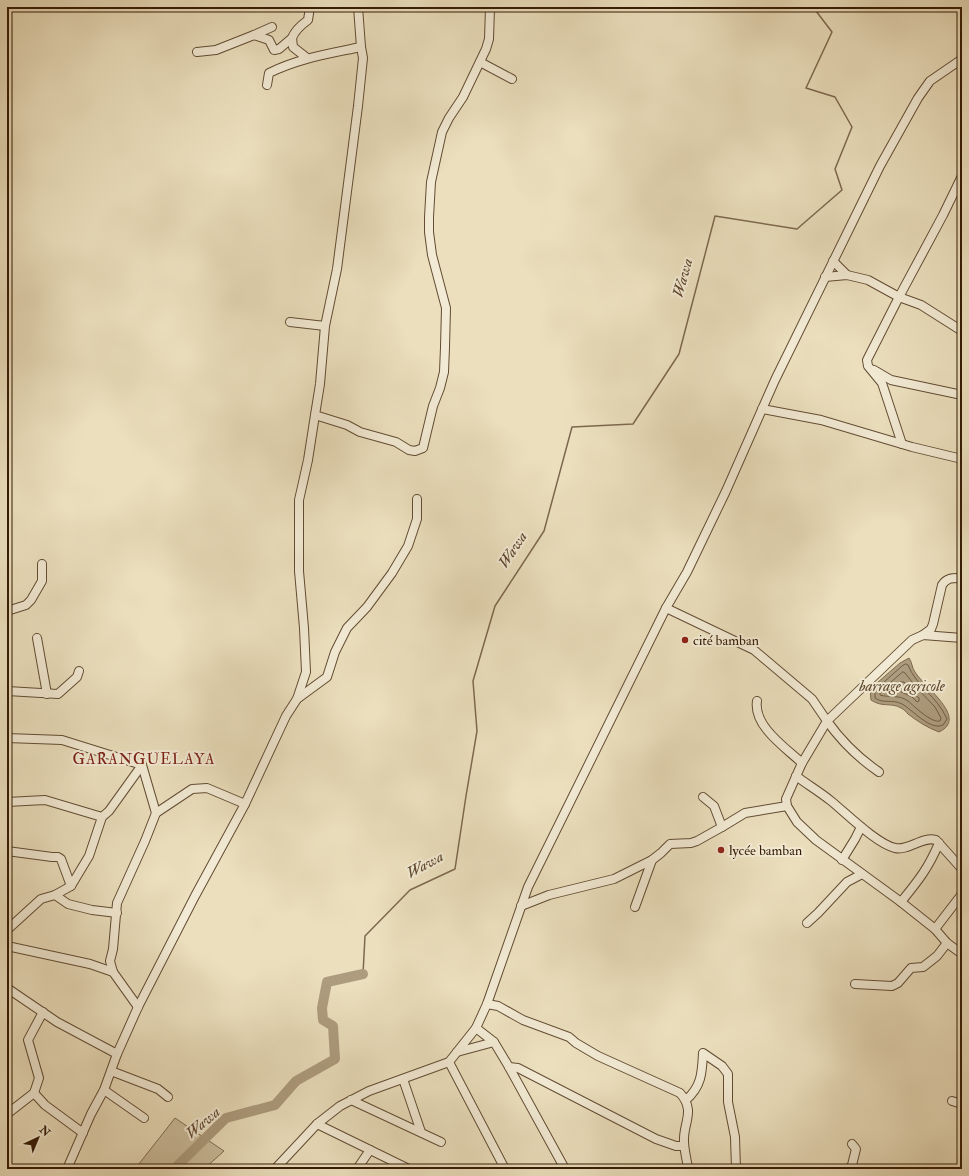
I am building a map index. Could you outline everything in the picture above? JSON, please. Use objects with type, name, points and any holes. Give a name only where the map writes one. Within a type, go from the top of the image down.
[{"type":"street","points":[[254,35],[269,40],[274,50],[279,49],[292,38],[301,25],[308,20],[310,7]]},
{"type":"street","points":[[67,1169],[90,1114],[104,1090],[117,1054],[138,1007],[195,896],[245,804],[286,716],[297,699],[306,672],[304,628],[298,571],[299,500],[308,460],[320,384],[325,326],[337,269],[350,168],[363,58],[358,7]]},
{"type":"street","points":[[315,415],[346,425],[360,432],[396,442],[409,450],[415,451],[423,448],[433,406],[444,372],[445,347],[446,308],[432,254],[429,232],[428,217],[431,182],[442,132],[463,96],[480,62],[489,39],[490,7]]},
{"type":"street","points":[[197,52],[216,50],[272,27]]},
{"type":"street","points":[[292,38],[293,47],[307,58]]},
{"type":"street","points":[[267,85],[269,73],[283,66],[307,58],[361,47]]},
{"type":"street","points":[[275,1169],[318,1124],[340,1106],[369,1091],[449,1062],[476,1028],[487,1004],[528,888],[666,608],[687,572],[726,491],[778,373],[880,166],[918,98],[930,81],[962,59]]},
{"type":"street","points":[[480,62],[512,79]]},
{"type":"street","points":[[902,444],[882,383],[868,366],[867,360],[898,296],[943,215],[962,176]]},
{"type":"street","points":[[833,261],[847,275]]},
{"type":"street","points":[[825,277],[847,275],[868,280],[898,296],[921,305],[962,331]]},
{"type":"street","points":[[290,322],[325,326]]},
{"type":"street","points":[[868,366],[891,380],[962,395]]},
{"type":"street","points":[[762,409],[821,420],[902,444],[962,459]]},
{"type":"street","points":[[297,699],[327,676],[335,652],[347,628],[367,607],[392,573],[408,546],[415,526],[417,519],[417,499]]},
{"type":"street","points":[[7,611],[26,605],[31,600],[42,581],[42,564]]},
{"type":"street","points":[[962,578],[950,578],[945,580],[942,584],[931,629],[912,640],[826,721],[802,763],[786,799],[788,806],[801,827],[842,860],[901,902],[935,929],[947,943],[962,954]]},
{"type":"street","points":[[666,608],[754,650],[812,699],[840,739],[879,772]]},
{"type":"street","points":[[923,635],[962,638]]},
{"type":"street","points":[[37,638],[47,694]]},
{"type":"street","points":[[7,691],[58,694],[77,677],[79,670]]},
{"type":"street","points":[[756,701],[757,713],[767,731],[802,763]]},
{"type":"street","points":[[7,738],[62,740],[142,765]]},
{"type":"street","points":[[142,765],[156,813]]},
{"type":"street","points":[[7,930],[41,899],[55,896],[71,886],[89,856],[102,817],[113,805],[142,765]]},
{"type":"street","points":[[796,776],[830,800],[861,827],[888,846],[903,849],[932,839],[936,840],[962,869]]},
{"type":"street","points":[[138,1007],[113,972],[110,961],[113,949],[117,903],[156,813],[192,789],[207,788],[245,804]]},
{"type":"street","points":[[703,797],[714,806],[722,827]]},
{"type":"street","points":[[7,802],[45,800],[102,817]]},
{"type":"street","points":[[521,906],[549,895],[614,879],[652,860],[670,844],[691,843],[697,841],[745,813],[788,806]]},
{"type":"street","points":[[842,860],[861,827]]},
{"type":"street","points":[[901,902],[924,874],[932,861],[939,843]]},
{"type":"street","points":[[7,851],[58,857],[61,859],[71,886]]},
{"type":"street","points":[[635,907],[652,860]]},
{"type":"street","points":[[807,922],[818,913],[847,882],[862,874]]},
{"type":"street","points":[[935,929],[962,894]]},
{"type":"street","points":[[55,896],[68,904],[92,910],[117,913]]},
{"type":"street","points":[[854,984],[892,986],[898,983],[910,968],[923,967],[937,956],[947,943]]},
{"type":"street","points":[[7,946],[90,964],[113,972]]},
{"type":"street","points":[[7,988],[57,1022],[117,1054]]},
{"type":"street","points":[[487,1004],[498,1006],[523,1020],[568,1037],[598,1056],[680,1093],[686,1100],[688,1119],[684,1146],[688,1169]]},
{"type":"street","points":[[7,1114],[34,1093],[39,1078],[28,1040],[43,1012]]},
{"type":"street","points":[[476,1028],[494,1042],[565,1169]]},
{"type":"street","points":[[457,1052],[494,1042]]},
{"type":"street","points":[[686,1100],[695,1093],[701,1077],[703,1053],[722,1066],[728,1074],[728,1102],[735,1137],[736,1169]]},
{"type":"street","points":[[449,1062],[505,1169]]},
{"type":"street","points":[[509,1067],[518,1068],[656,1139],[676,1146],[684,1146]]},
{"type":"street","points":[[111,1071],[158,1089],[168,1097]]},
{"type":"street","points":[[403,1079],[421,1132]]},
{"type":"street","points":[[104,1090],[144,1118]]},
{"type":"street","points":[[34,1093],[45,1105],[83,1133]]},
{"type":"street","points":[[351,1100],[441,1142]]},
{"type":"street","points":[[952,1101],[962,1104]]},
{"type":"street","points":[[318,1124],[409,1169]]},
{"type":"street","points":[[849,1169],[852,1165],[856,1149],[852,1144]]},
{"type":"street","points":[[357,1169],[370,1150]]},
{"type":"shaded area","points":[[175,1118],[224,1151],[204,1169],[135,1169]]},
{"type":"water","name":"barrage agricole","points":[[909,658],[915,672],[942,702],[947,711],[949,719],[947,726],[939,732],[919,722],[902,708],[894,705],[879,704],[871,700],[870,689],[900,663]]},
{"type":"waterway","name":"Wawa","points":[[363,974],[365,936],[410,890],[455,869],[477,731],[473,681],[495,606],[544,531],[572,427],[633,424],[679,354],[715,216],[797,229],[842,190],[835,169],[852,127],[835,97],[806,88],[832,32],[813,7]]},
{"type":"waterway","name":"Wawa","points":[[174,1169],[226,1118],[275,1105],[296,1081],[335,1059],[333,1026],[323,1020],[322,1008],[327,982],[363,974]]},
{"type":"place","name":"cité bamban","points":[[685,640]]},
{"type":"place","name":"lycée bamban","points":[[721,850]]},
{"type":"district","name":"GARANGUELAYA","points":[[144,759]]}]
